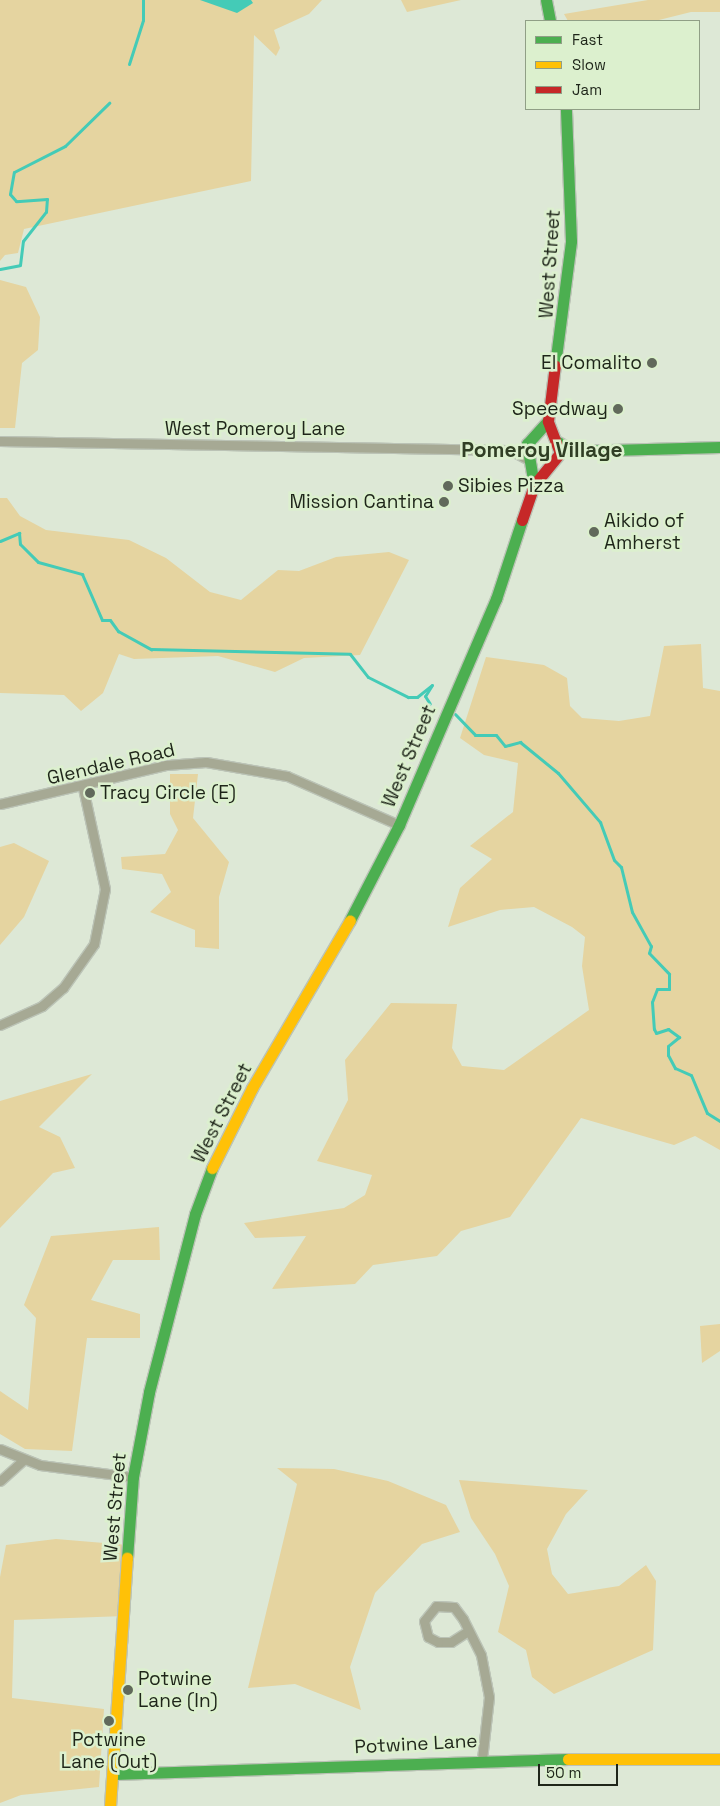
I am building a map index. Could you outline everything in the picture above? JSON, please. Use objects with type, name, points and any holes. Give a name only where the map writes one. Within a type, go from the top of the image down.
[{"type":"main road","points":[[546,0],[550,20]]},
{"type":"main road","name":"West Street","points":[[548,422],[571,241],[566,110]]},
{"type":"main road","points":[[533,438],[548,422],[557,441],[552,464]]},
{"type":"main road","points":[[533,438],[546,434],[574,451]]},
{"type":"main road","name":"West Street","points":[[533,438],[530,460],[534,485]]},
{"type":"main road","points":[[530,460],[552,464],[574,451],[720,447]]},
{"type":"main road","name":"West Street","points":[[110,1806],[114,1774],[133,1477],[180,1266],[213,1166],[252,1088],[358,907],[399,825],[496,599],[534,485],[552,464]]},
{"type":"main road","name":"Potwine Lane","points":[[114,1774],[482,1758],[720,1759]]},
{"type":"street","name":"West Pomeroy Lane","points":[[510,450],[533,438]]},
{"type":"street","name":"West Pomeroy Lane","points":[[0,441],[510,450],[530,460]]},
{"type":"street","name":"Glendale Road","points":[[0,804],[83,788],[166,765],[234,763],[287,776],[399,825]]},
{"type":"street","points":[[0,1025],[42,1006],[63,988],[94,944],[105,889],[83,788]]},
{"type":"street","points":[[0,1449],[23,1460],[133,1477]]},
{"type":"street","points":[[0,1481],[23,1460]]},
{"type":"street","points":[[468,1631],[451,1642],[438,1642],[428,1636],[424,1621],[432,1608],[450,1605],[468,1631],[489,1682],[482,1758]]},
{"type":"shaded area","points":[[0,0],[322,0],[309,14],[274,30],[280,48],[276,56],[254,35],[251,181],[24,229],[18,253],[5,255],[0,261]]},
{"type":"shaded area","points":[[401,0],[461,0],[407,12]]},
{"type":"shaded area","points":[[648,0],[720,0],[720,12],[691,12],[659,20],[567,20],[564,14]]},
{"type":"shaded area","points":[[0,280],[26,287],[40,317],[38,350],[22,363],[15,428],[0,428]]},
{"type":"shaded area","points":[[0,498],[7,498],[20,516],[46,530],[129,540],[166,558],[210,592],[241,600],[278,570],[299,571],[336,557],[389,552],[409,560],[360,655],[304,658],[275,672],[218,656],[134,659],[119,654],[103,693],[81,711],[64,695],[0,693]]},
{"type":"shaded area","points":[[701,644],[703,688],[720,691],[720,1150],[695,1136],[674,1145],[581,1118],[510,1217],[461,1231],[437,1256],[373,1265],[355,1284],[272,1289],[306,1236],[255,1238],[244,1223],[344,1208],[365,1195],[372,1175],[317,1161],[348,1100],[345,1060],[391,1003],[457,1004],[452,1048],[462,1066],[504,1070],[589,1010],[582,966],[585,937],[572,927],[534,907],[500,910],[448,927],[460,888],[492,859],[470,846],[513,812],[518,763],[484,755],[460,738],[486,657],[544,665],[567,678],[570,706],[582,718],[619,721],[650,716],[664,646]]},
{"type":"shaded area","points":[[170,774],[198,774],[193,818],[229,862],[219,897],[219,949],[195,947],[195,930],[150,912],[171,892],[162,874],[122,869],[121,857],[165,854],[178,830],[170,814]]},
{"type":"shaded area","points":[[14,843],[49,861],[24,917],[0,945],[0,847]]},
{"type":"shaded area","points":[[92,1074],[39,1127],[60,1137],[75,1168],[53,1173],[0,1228],[0,1101]]},
{"type":"shaded area","points":[[159,1227],[160,1260],[113,1260],[91,1300],[140,1314],[140,1338],[87,1338],[72,1451],[25,1449],[0,1434],[0,1391],[28,1410],[36,1318],[24,1305],[51,1236]]},
{"type":"shaded area","points":[[720,1324],[720,1351],[702,1363],[700,1326]]},
{"type":"shaded area","points":[[277,1468],[334,1469],[388,1481],[446,1505],[460,1532],[422,1544],[375,1593],[350,1667],[361,1710],[295,1684],[248,1688],[297,1484]]},
{"type":"shaded area","points":[[459,1480],[588,1490],[566,1514],[547,1549],[552,1574],[568,1594],[619,1586],[646,1565],[656,1581],[653,1650],[554,1694],[532,1677],[526,1650],[498,1632],[509,1586],[495,1554],[471,1518]]},
{"type":"shaded area","points":[[56,1539],[128,1545],[125,1616],[14,1620],[12,1698],[104,1709],[99,1787],[21,1795],[0,1803],[0,1577],[6,1545]]},
{"type":"water","points":[[200,0],[251,0],[253,3],[237,13]]},
{"type":"waterway","points":[[129,64],[143,20],[143,0]]},
{"type":"waterway","points":[[0,269],[20,265],[23,241],[46,212],[47,199],[16,201],[10,194],[14,172],[65,146],[109,103]]},
{"type":"waterway","points":[[0,541],[19,533],[20,544],[38,562],[82,574],[102,620],[110,620],[118,631],[151,649],[350,654],[368,677],[408,697],[417,697],[432,685],[425,696],[430,704]]},
{"type":"waterway","points":[[455,714],[475,735],[496,735],[505,746],[520,742],[558,773],[600,822],[614,860],[621,867],[632,912],[651,946],[649,953],[669,974],[669,989],[657,989],[652,1002],[654,1029],[656,1033],[668,1029],[679,1037],[668,1046],[668,1055],[675,1068],[691,1075],[707,1113],[720,1121]]},
{"type":"traffic: fast","points":[[546,0],[550,20]]},
{"type":"traffic: fast","points":[[555,365],[571,241],[566,110]]},
{"type":"traffic: fast","points":[[534,485],[527,444],[548,421]]},
{"type":"traffic: fast","points":[[558,442],[574,451],[720,447]]},
{"type":"traffic: fast","points":[[350,920],[399,825],[496,599],[522,520]]},
{"type":"traffic: fast","points":[[127,1558],[133,1477],[149,1392],[195,1214],[212,1168]]},
{"type":"traffic: fast","points":[[114,1774],[568,1759]]},
{"type":"traffic: slow","points":[[212,1168],[252,1088],[350,920]]},
{"type":"traffic: slow","points":[[110,1806],[127,1558]]},
{"type":"traffic: slow","points":[[568,1759],[720,1759]]},
{"type":"traffic: jam","points":[[522,520],[534,485],[560,453],[548,421],[555,365]]},
{"type":"place","name":"El Comalito","points":[[652,363]]},
{"type":"place","name":"Speedway","points":[[618,409]]},
{"type":"place","name":"Sibies Pizza","points":[[448,486]]},
{"type":"place","name":"Mission Cantina","points":[[444,502]]},
{"type":"place","name":"Aikido of Amherst","points":[[594,532]]},
{"type":"place","name":"Tracy Circle (E)","points":[[90,793]]},
{"type":"place","name":"Potwine Lane (In)","points":[[128,1690]]},
{"type":"place","name":"Potwine Lane (Out)","points":[[109,1721]]},
{"type":"district","name":"Pomeroy Village","points":[[542,450]]}]
